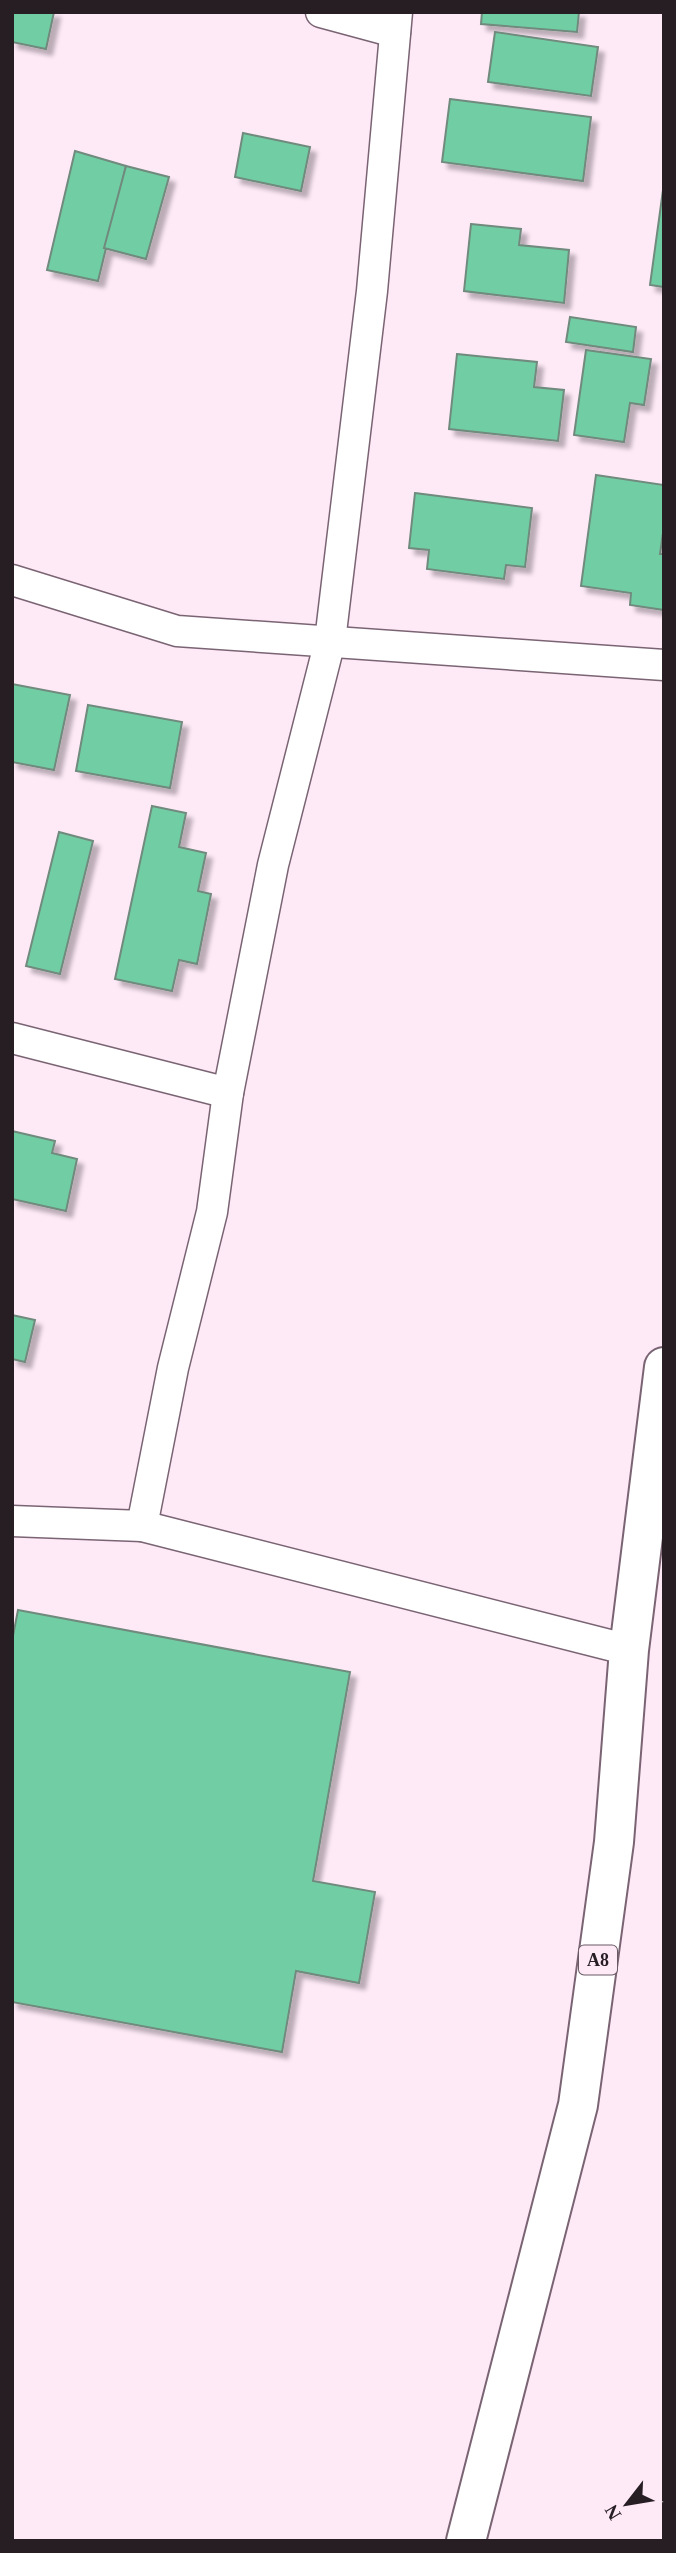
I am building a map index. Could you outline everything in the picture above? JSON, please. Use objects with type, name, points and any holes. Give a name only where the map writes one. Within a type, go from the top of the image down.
[{"type":"main road","name":"A8","points":[[466,2541],[578,2105],[614,1842],[629,1650],[664,1367]]},
{"type":"street","points":[[142,1525],[173,1368],[212,1212],[228,1093],[273,865],[330,640],[372,291],[396,22],[321,12]]},
{"type":"street","points":[[12,580],[177,631],[664,665]]},
{"type":"street","points":[[12,1038],[228,1093]]},
{"type":"street","points":[[12,1521],[142,1525],[629,1650]]},
{"type":"building","points":[[12,12],[54,12],[46,49],[12,42]]},
{"type":"building","points":[[482,12],[579,12],[577,32],[481,24]]},
{"type":"building","points":[[495,32],[598,47],[591,96],[488,82]]},
{"type":"building","points":[[450,99],[591,117],[583,181],[442,162]]},
{"type":"building","points":[[243,133],[310,147],[301,191],[235,177]]},
{"type":"building","points":[[75,151],[126,166],[98,281],[47,270]]},
{"type":"building","points":[[126,166],[169,177],[146,259],[104,248]]},
{"type":"building","points":[[664,190],[664,287],[650,285]]},
{"type":"building","points":[[471,224],[521,229],[519,245],[569,250],[564,303],[464,291]]},
{"type":"building","points":[[570,317],[636,327],[633,352],[566,342]]},
{"type":"building","points":[[586,350],[651,359],[644,405],[630,403],[624,442],[574,435]]},
{"type":"building","points":[[457,354],[537,362],[534,387],[564,390],[558,441],[449,429]]},
{"type":"building","points":[[596,475],[664,485],[664,526],[660,554],[664,554],[664,610],[630,605],[631,593],[581,586]]},
{"type":"building","points":[[415,493],[532,508],[525,567],[506,565],[504,579],[427,569],[429,550],[409,548]]},
{"type":"building","points":[[12,684],[70,695],[54,770],[12,762]]},
{"type":"building","points":[[88,705],[182,722],[170,788],[76,771]]},
{"type":"building","points":[[152,806],[186,813],[179,847],[206,853],[198,891],[211,894],[197,964],[179,960],[172,991],[115,979]]},
{"type":"building","points":[[59,832],[93,841],[60,974],[26,966]]},
{"type":"building","points":[[12,1131],[55,1141],[52,1153],[77,1159],[66,1211],[12,1199]]},
{"type":"building","points":[[12,1315],[35,1320],[25,1362],[12,1359]]},
{"type":"building","points":[[18,1610],[350,1672],[313,1881],[375,1892],[359,1983],[296,1971],[282,2052],[12,2002],[12,1641]]}]
